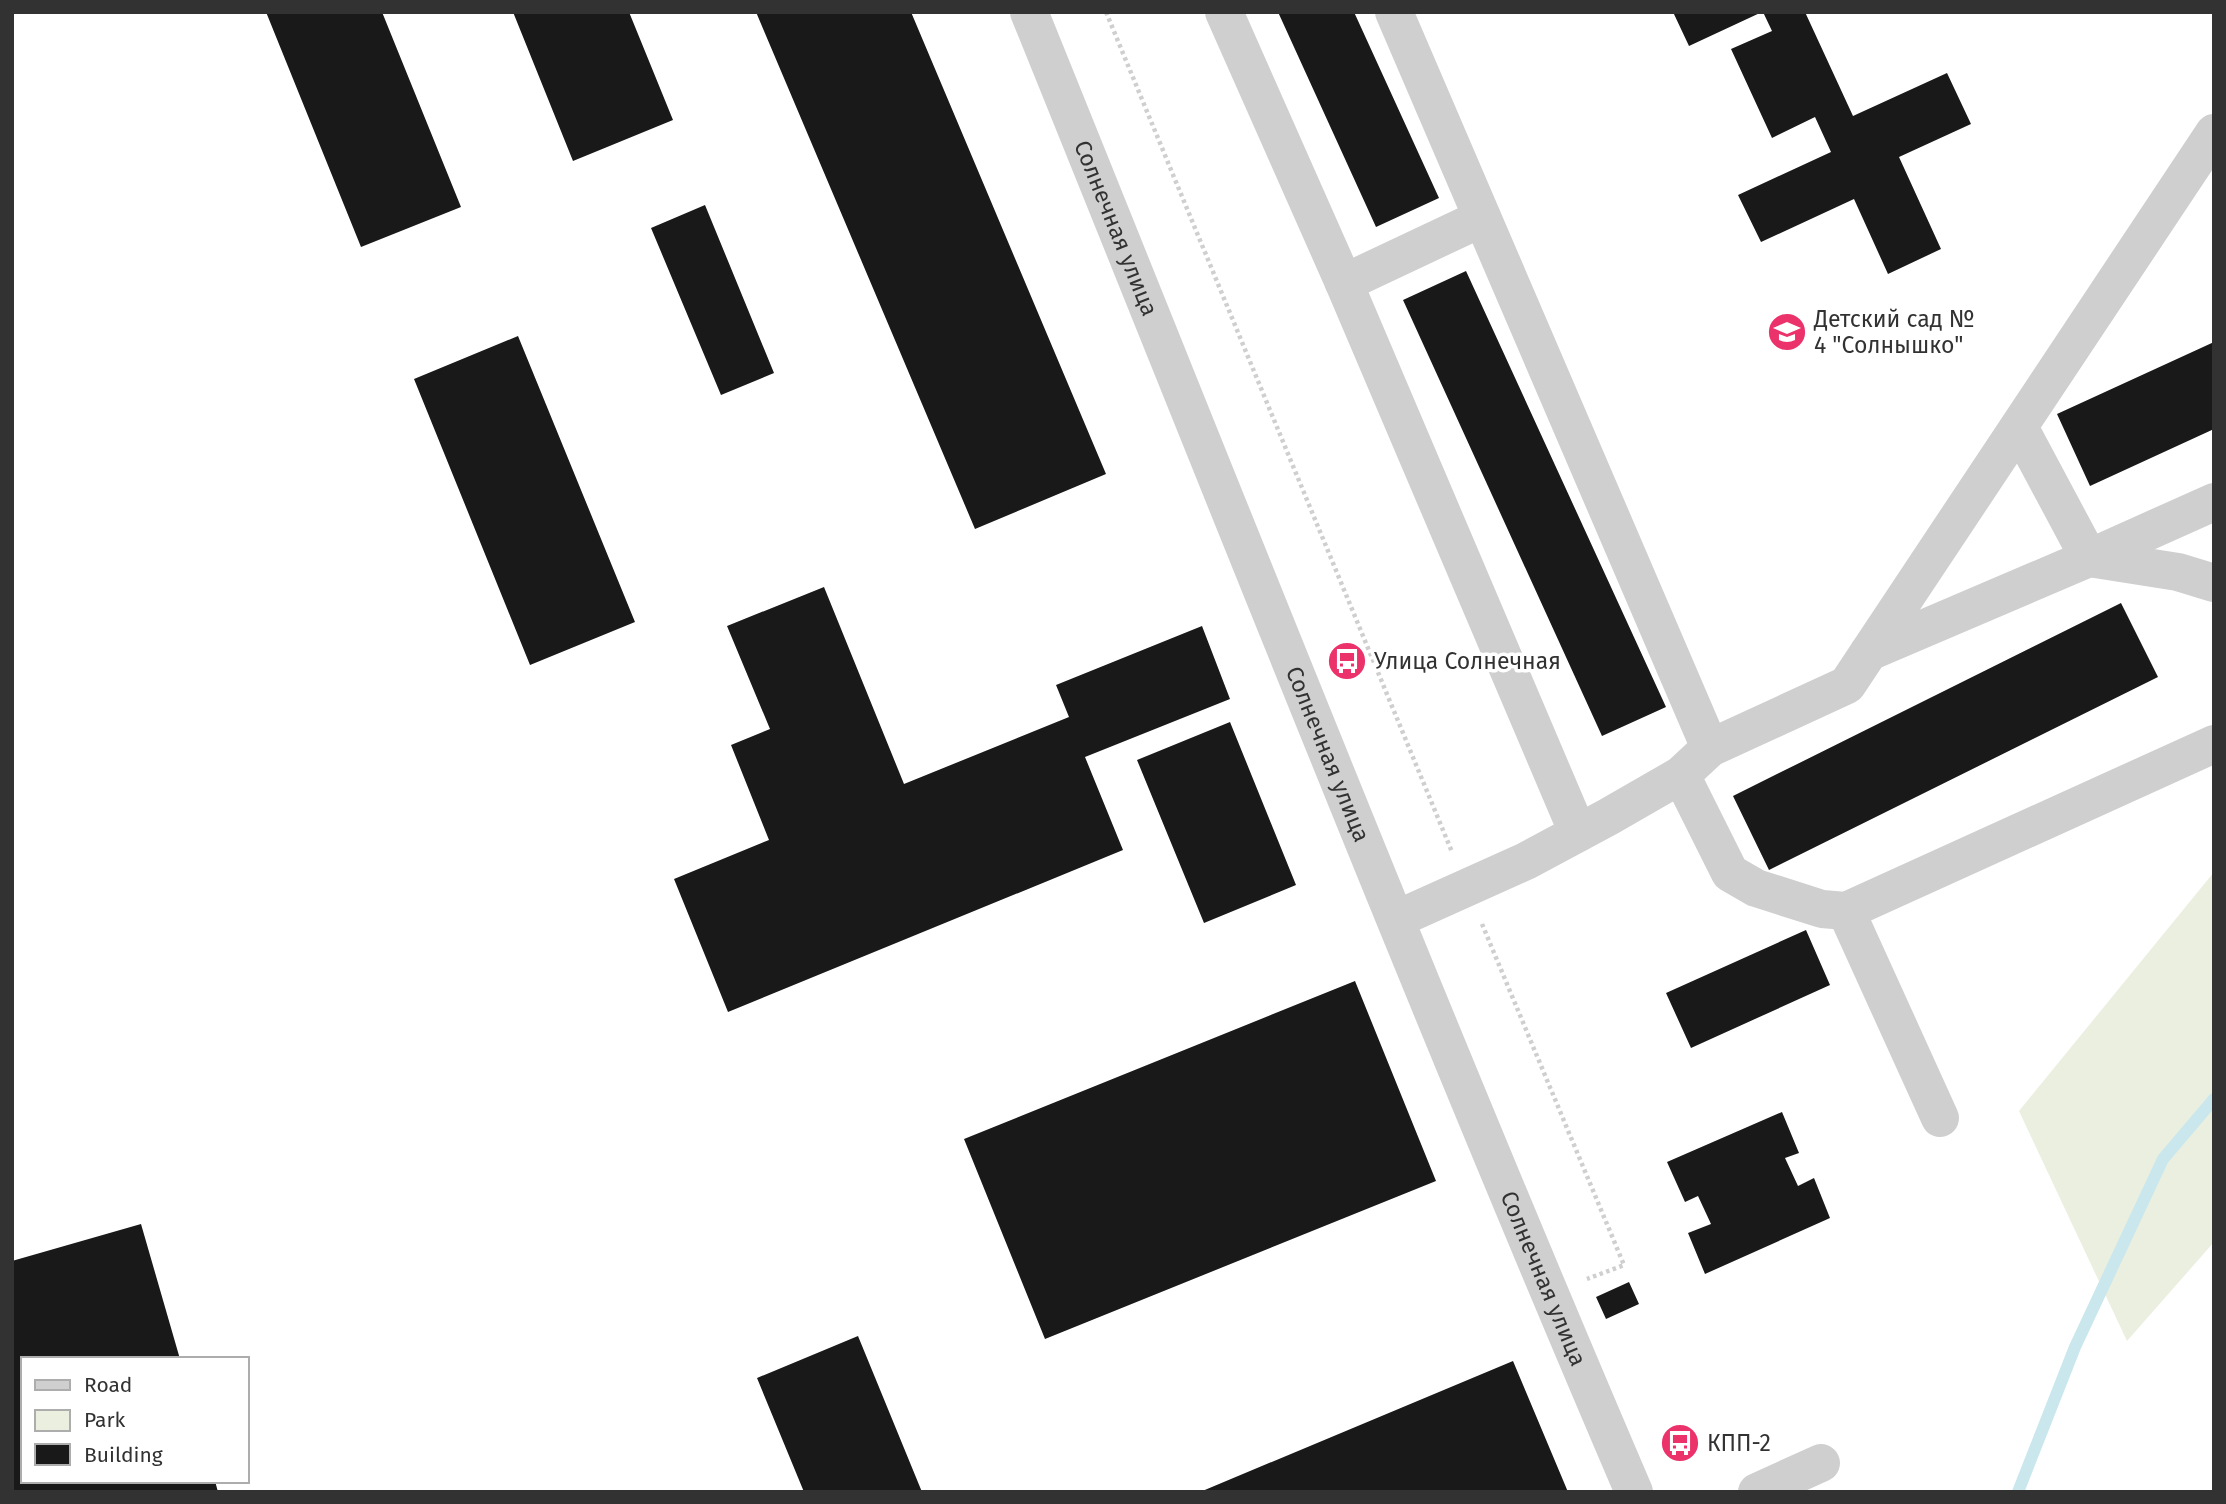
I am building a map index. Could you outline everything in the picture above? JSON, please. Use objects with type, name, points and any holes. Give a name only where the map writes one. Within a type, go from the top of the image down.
[{"type":"street","name":"Солнечная улица","points":[[1030,12],[1550,1294],[1634,1492]]},
{"type":"street","points":[[1224,12],[1344,283],[1578,833]]},
{"type":"street","points":[[1394,12],[1710,748]]},
{"type":"street","points":[[1397,919],[1526,861],[1681,775],[1710,748],[1847,685],[2214,133]]},
{"type":"street","points":[[1344,283],[1482,218]]},
{"type":"street","points":[[2019,426],[2089,558]]},
{"type":"street","points":[[1870,652],[2214,502]]},
{"type":"street","points":[[2089,558],[2178,572],[2214,583]]},
{"type":"street","points":[[1681,775],[1730,873],[1756,888],[1822,909],[1846,911],[2214,744]]},
{"type":"street","points":[[1846,911],[1940,1118]]},
{"type":"street","points":[[1757,1492],[1821,1463]]},
{"type":"path","points":[[1106,12],[1623,1265],[1550,1294]]},
{"type":"green space","points":[[2214,872],[2214,1242],[2127,1341],[2019,1111]]},
{"type":"building","points":[[266,12],[382,12],[461,207],[361,247]]},
{"type":"building","points":[[513,12],[629,12],[673,120],[573,161]]},
{"type":"building","points":[[756,12],[911,12],[1106,474],[975,529]]},
{"type":"building","points":[[1278,12],[1354,12],[1439,198],[1376,227]]},
{"type":"building","points":[[1673,12],[1762,12],[1689,46]]},
{"type":"building","points":[[1763,12],[1805,12],[1853,116],[1947,73],[1971,124],[1899,157],[1941,249],[1888,274],[1854,199],[1761,242],[1738,195],[1831,152],[1815,117],[1772,138],[1731,49],[1772,31]]},
{"type":"building","points":[[705,205],[774,373],[721,395],[651,228]]},
{"type":"building","points":[[1466,271],[1666,707],[1602,736],[1403,300]]},
{"type":"building","points":[[518,336],[635,622],[530,665],[414,379]]},
{"type":"building","points":[[2214,342],[2214,429],[2090,486],[2057,414]]},
{"type":"building","points":[[824,587],[904,784],[1069,717],[1056,685],[1202,626],[1230,699],[1085,757],[1123,850],[728,1012],[674,879],[769,840],[731,745],[770,729],[727,626]]},
{"type":"building","points":[[2121,603],[2158,677],[1769,870],[1733,796]]},
{"type":"building","points":[[1230,722],[1296,885],[1204,923],[1137,760]]},
{"type":"building","points":[[1806,930],[1830,985],[1691,1048],[1666,993]]},
{"type":"building","points":[[1355,981],[1436,1181],[1045,1339],[964,1139]]},
{"type":"building","points":[[1782,1112],[1799,1153],[1785,1158],[1798,1186],[1814,1178],[1830,1218],[1705,1274],[1688,1233],[1711,1224],[1698,1196],[1685,1202],[1667,1162]]},
{"type":"building","points":[[141,1224],[179,1357],[21,1357],[21,1483],[216,1483],[218,1492],[12,1492],[12,1261]]},
{"type":"building","points":[[1629,1282],[1639,1304],[1606,1319],[1596,1297]]},
{"type":"building","points":[[858,1336],[922,1492],[804,1492],[757,1378]]},
{"type":"building","points":[[1513,1361],[1568,1492],[1200,1492]]},
{"type":"waterway","points":[[2018,1492],[2075,1347],[2163,1159],[2214,1099]]},
{"type":"place","name":"Детский сад № 4 \"Солнышко\"","points":[[1787,332]]},
{"type":"place","name":"Улица Солнечная","points":[[1347,661]]},
{"type":"place","name":"КПП-2","points":[[1680,1443]]}]
